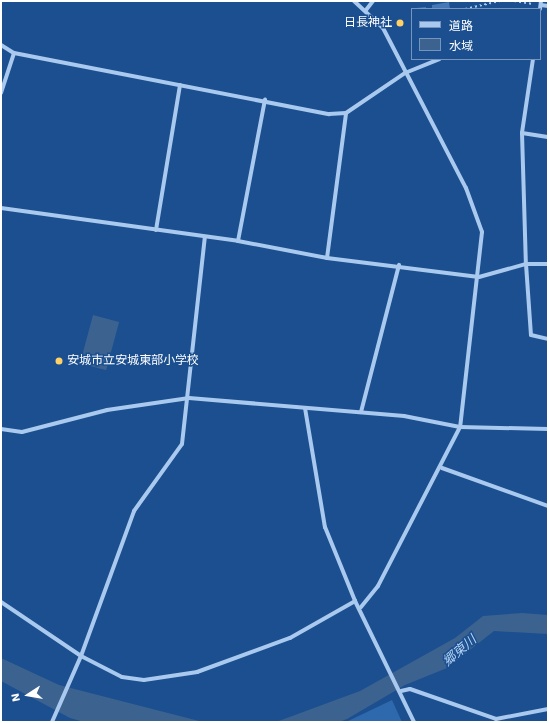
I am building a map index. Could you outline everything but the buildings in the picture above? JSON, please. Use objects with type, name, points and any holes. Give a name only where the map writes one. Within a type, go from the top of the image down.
[{"type":"street","points":[[354,1],[366,10],[383,28],[466,188],[482,232],[479,277],[460,427],[442,468],[378,586],[361,607]]},
{"type":"street","points":[[366,10],[373,1]]},
{"type":"street","points":[[541,5],[548,6]]},
{"type":"street","points":[[1,45],[14,52],[180,85],[265,100],[329,114],[346,113],[405,73],[437,60]]},
{"type":"street","points":[[1,94],[14,52]]},
{"type":"street","points":[[533,60],[522,133],[526,264],[531,335],[548,339]]},
{"type":"street","points":[[156,230],[180,85]]},
{"type":"street","points":[[238,241],[265,100]]},
{"type":"street","points":[[327,258],[346,113]]},
{"type":"street","points":[[522,133],[548,137]]},
{"type":"street","points":[[1,208],[238,241],[327,258],[398,265],[479,277],[526,264],[548,264]]},
{"type":"street","points":[[52,722],[81,656],[134,511],[182,444],[189,398],[205,236]]},
{"type":"street","points":[[361,412],[398,265]]},
{"type":"street","points":[[1,429],[22,432],[107,410],[189,398],[361,412],[460,427],[548,429]]},
{"type":"street","points":[[305,408],[325,527],[355,601],[361,607],[414,722]]},
{"type":"street","points":[[442,468],[548,506]]},
{"type":"street","points":[[1,602],[81,656],[122,677],[144,680],[174,676],[290,638],[355,601]]},
{"type":"street","points":[[401,691],[410,689],[496,719]]},
{"type":"street","points":[[492,722],[496,719],[548,708]]},
{"type":"path","points":[[469,8],[500,1]]},
{"type":"path","points":[[514,1],[541,5]]},
{"type":"shaded area","points":[[392,700],[402,722],[346,722]]},
{"type":"water","points":[[93,315],[119,322],[106,370],[80,363]]},
{"type":"water","name":"郷東川","points":[[522,613],[548,615],[548,634],[494,631],[447,668],[405,685],[347,719],[339,722],[276,722],[360,691],[455,638],[483,616]]},
{"type":"water","points":[[1,658],[59,685],[203,722],[84,722],[70,718],[1,681]]},
{"type":"place","name":"日長神社","points":[[400,23]]},
{"type":"place","name":"安城市立安城東部小学校","points":[[59,361]]}]
